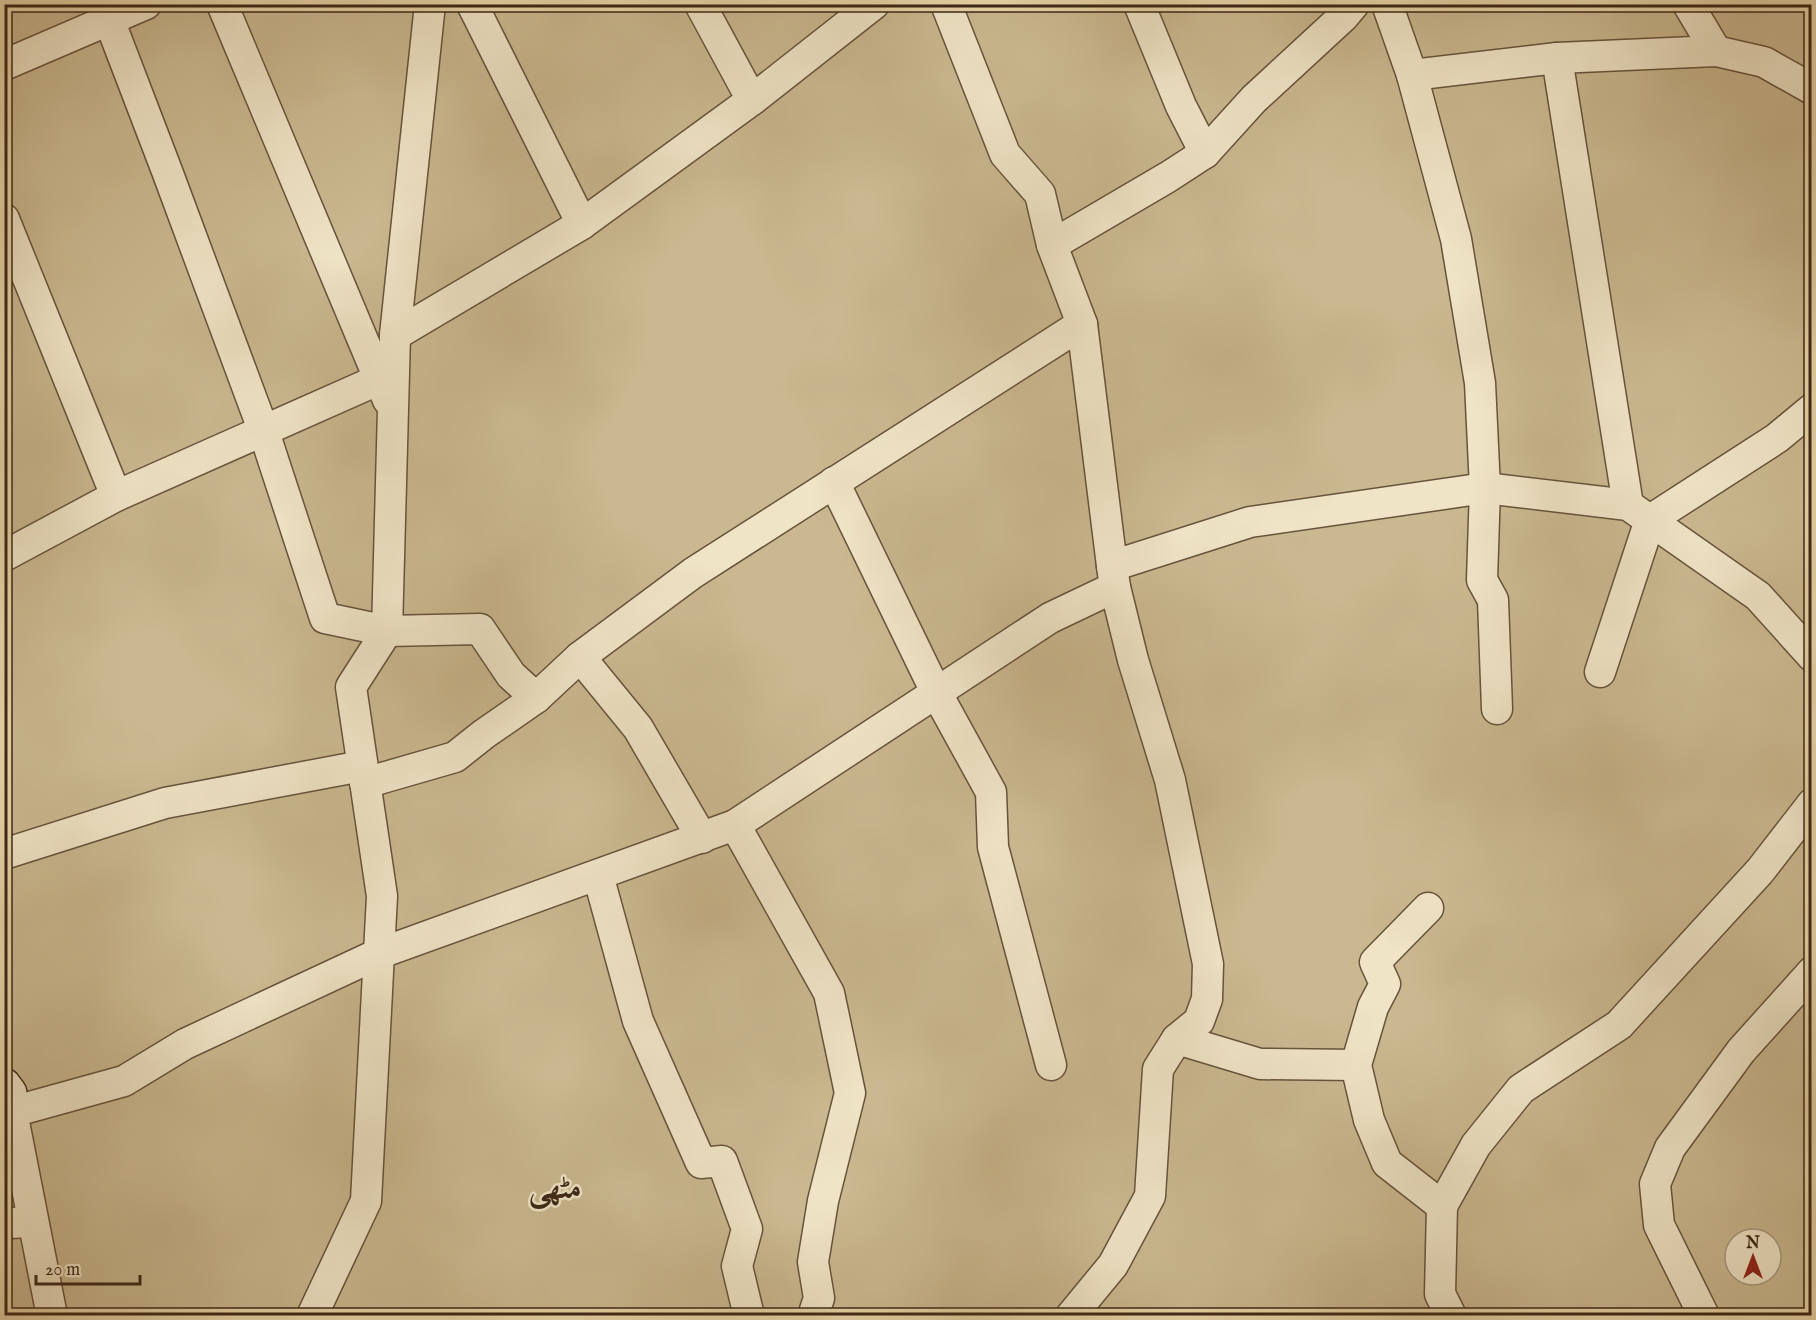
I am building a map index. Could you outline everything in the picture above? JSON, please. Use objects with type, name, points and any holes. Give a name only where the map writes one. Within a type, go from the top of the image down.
[{"type":"street","points":[[4,65],[106,12],[146,4]]},
{"type":"street","points":[[222,4],[393,411]]},
{"type":"street","points":[[312,1316],[366,1201],[382,896],[351,687],[387,631],[395,336],[430,4]]},
{"type":"street","points":[[472,4],[582,224]]},
{"type":"street","points":[[700,4],[752,100]]},
{"type":"street","points":[[395,336],[582,224],[752,100],[874,4]]},
{"type":"street","points":[[946,4],[1005,154],[1040,194],[1052,245],[1082,324],[1113,577],[1133,660],[1170,780],[1208,964],[1207,999],[1199,1021],[1177,1039],[1158,1069],[1150,1196],[1113,1265],[1071,1316]]},
{"type":"street","points":[[1139,4],[1181,105],[1205,153]]},
{"type":"street","points":[[1052,245],[1205,153],[1254,99],[1344,16],[1354,4]]},
{"type":"street","points":[[1386,4],[1412,75],[1456,239],[1480,383],[1485,488],[1482,580],[1493,600],[1497,710]]},
{"type":"street","points":[[1688,4],[1716,51]]},
{"type":"street","points":[[106,12],[264,432],[326,618],[387,631],[480,629],[511,675],[536,698]]},
{"type":"street","points":[[1412,75],[1557,58],[1716,51],[1764,62],[1812,89]]},
{"type":"street","points":[[1557,58],[1639,513],[1600,672]]},
{"type":"street","points":[[4,219],[116,496]]},
{"type":"street","points":[[4,854],[165,803],[364,775],[455,757],[536,698],[580,657],[693,573],[1082,324]]},
{"type":"street","points":[[4,556],[116,496],[380,379]]},
{"type":"street","points":[[1639,513],[1778,438],[1812,409]]},
{"type":"street","points":[[834,482],[936,692],[991,792],[993,847],[1051,1065]]},
{"type":"street","points":[[52,1316],[19,1224],[8,1099],[124,1081],[185,1044],[378,954],[735,825],[1113,577],[1250,522],[1485,488],[1639,513],[1758,596],[1812,656]]},
{"type":"street","points":[[580,657],[638,728],[702,838]]},
{"type":"street","points":[[1451,1316],[1440,1294],[1442,1206],[1476,1145],[1521,1089],[1619,1025],[1760,871],[1812,804]]},
{"type":"street","points":[[735,825],[829,993],[850,1093],[824,1201],[813,1262],[819,1298],[813,1316]]},
{"type":"street","points":[[598,874],[638,1021],[701,1163],[722,1161],[747,1229],[737,1266],[749,1316]]},
{"type":"street","points":[[1428,908],[1375,962],[1386,984],[1373,1007],[1356,1065],[1369,1120],[1387,1163],[1442,1206]]},
{"type":"street","points":[[1704,1316],[1659,1225],[1655,1184],[1670,1148],[1741,1051],[1812,972]]},
{"type":"street","points":[[1177,1039],[1260,1064],[1356,1065]]},
{"type":"shaded area","points":[[5,5],[1811,5],[1811,1315],[5,1316]]},
{"type":"district","name":"مٹھی","points":[[555,1186]]}]
